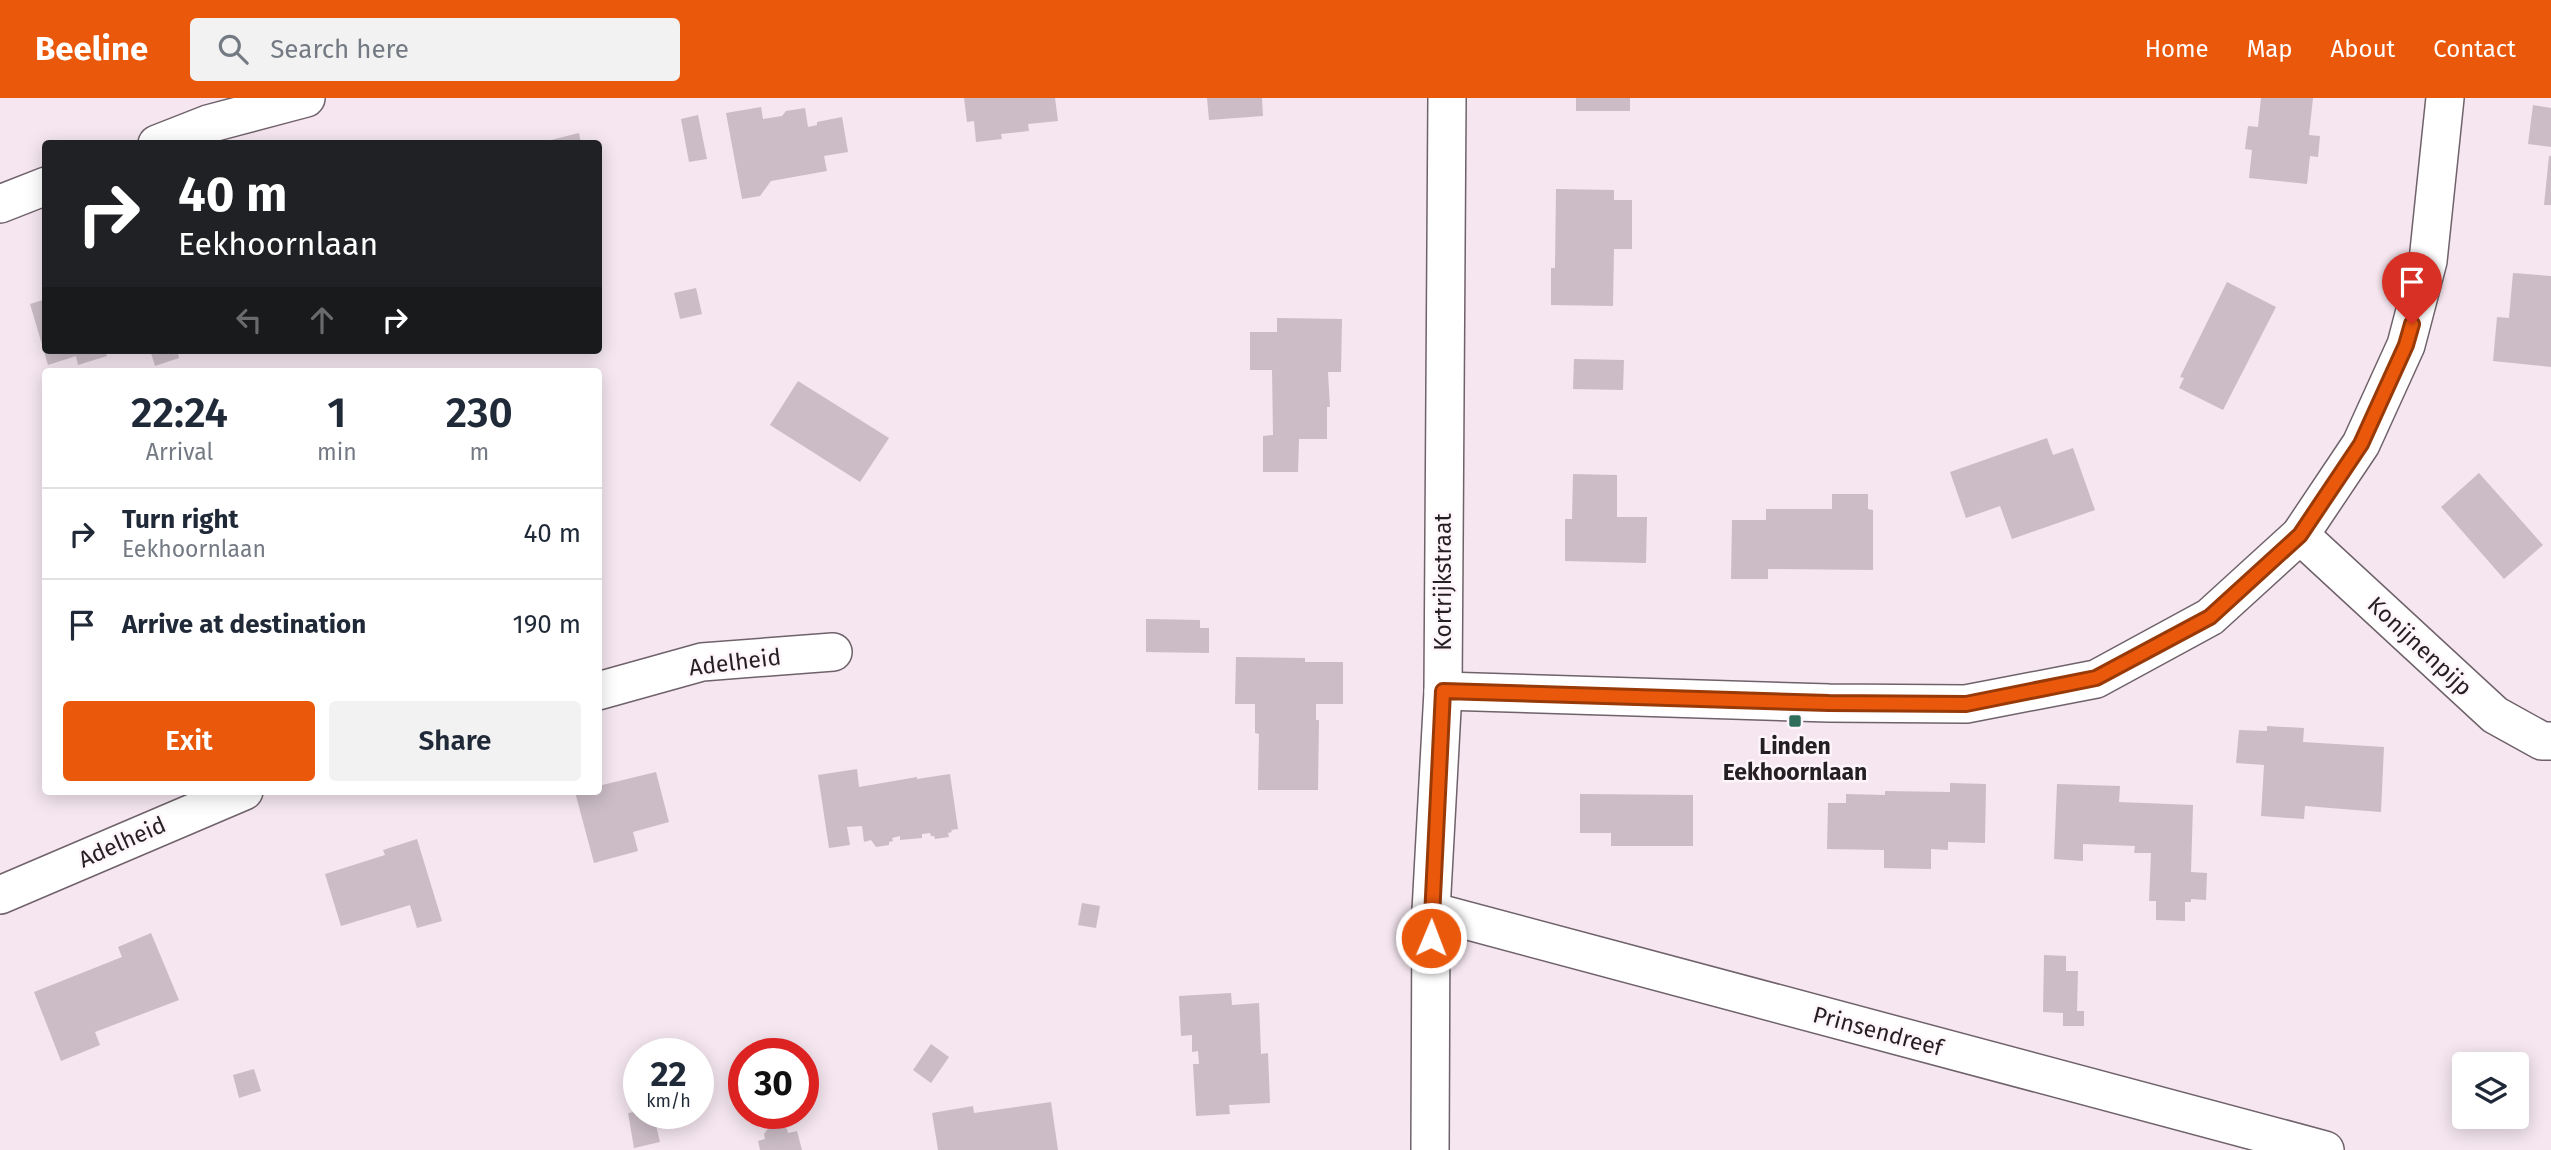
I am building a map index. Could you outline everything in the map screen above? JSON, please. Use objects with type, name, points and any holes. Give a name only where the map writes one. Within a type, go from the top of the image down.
[{"type":"street","points":[[167,140],[208,124],[306,98]]},
{"type":"street","name":"Kortrijkstraat","points":[[1430,1150],[1431,911],[1443,691],[1447,98]]},
{"type":"street","points":[[1443,691],[1829,703],[1966,704],[2096,678],[2210,617],[2300,535],[2361,444],[2406,345],[2428,261],[2445,98]]},
{"type":"street","points":[[0,204],[42,188]]},
{"type":"street","name":"Konijnenpijp","points":[[2300,535],[2495,715],[2542,741],[2551,741]]},
{"type":"street","name":"Adelheid","points":[[602,690],[702,662],[833,652]]},
{"type":"street","name":"Adelheid","points":[[0,895],[235,795]]},
{"type":"street","name":"Prinsendreef","points":[[1431,911],[2325,1150]]},
{"type":"building","points":[[964,98],[1055,98],[1058,121],[1028,124],[1029,131],[1001,134],[1002,139],[976,142],[974,121],[967,122]]},
{"type":"building","points":[[1207,98],[1262,98],[1263,116],[1209,120]]},
{"type":"building","points":[[1576,98],[1630,98],[1630,111],[1576,111]]},
{"type":"building","points":[[2261,98],[2313,98],[2309,135],[2320,136],[2318,157],[2310,156],[2307,184],[2249,178],[2252,150],[2245,149],[2248,126],[2258,127]]},
{"type":"building","points":[[2533,105],[2551,108],[2551,147],[2528,144]]},
{"type":"building","points":[[761,107],[763,119],[805,108],[808,127],[817,125],[817,122],[842,117],[848,152],[824,156],[827,171],[771,181],[760,196],[742,199],[726,113]]},
{"type":"building","points":[[698,115],[707,159],[689,162],[681,119]]},
{"type":"building","points":[[579,133],[580,140],[551,140]]},
{"type":"building","points":[[2549,156],[2551,205],[2544,205]]},
{"type":"building","points":[[1556,189],[1614,190],[1614,200],[1632,200],[1632,249],[1614,249],[1613,306],[1551,305],[1551,268],[1555,268]]},
{"type":"building","points":[[2513,273],[2551,276],[2551,367],[2493,361],[2497,317],[2509,318]]},
{"type":"building","points":[[2227,282],[2276,307],[2223,410],[2179,388],[2184,378],[2180,377]]},
{"type":"building","points":[[696,288],[702,314],[680,319],[674,293]]},
{"type":"building","points":[[42,300],[42,345],[30,304]]},
{"type":"building","points":[[1277,318],[1342,319],[1341,372],[1328,372],[1330,407],[1327,407],[1327,439],[1299,439],[1298,472],[1263,472],[1263,436],[1273,435],[1272,370],[1250,370],[1250,332],[1277,332]]},
{"type":"building","points":[[45,354],[107,356],[78,365],[76,356],[48,365]]},
{"type":"building","points":[[151,354],[178,354],[179,358],[155,366]]},
{"type":"building","points":[[1574,359],[1624,360],[1623,390],[1573,389]]},
{"type":"building","points":[[798,381],[889,438],[860,482],[770,425]]},
{"type":"building","points":[[2047,438],[2053,455],[2073,448],[2095,510],[2012,539],[2000,506],[1966,518],[1950,472]]},
{"type":"building","points":[[2479,473],[2543,545],[2504,579],[2441,507]]},
{"type":"building","points":[[1573,474],[1617,475],[1617,517],[1647,517],[1646,563],[1565,561],[1565,519],[1572,519]]},
{"type":"building","points":[[1832,494],[1868,494],[1868,509],[1873,510],[1873,570],[1768,569],[1768,579],[1731,579],[1732,520],[1766,520],[1766,509],[1832,509]]},
{"type":"building","points":[[1146,619],[1200,620],[1200,628],[1209,628],[1209,653],[1146,652]]},
{"type":"building","points":[[1236,657],[1305,658],[1305,662],[1343,662],[1343,704],[1316,704],[1316,720],[1319,720],[1318,790],[1258,790],[1259,734],[1255,733],[1255,704],[1235,704]]},
{"type":"building","points":[[2267,726],[2304,728],[2303,742],[2384,747],[2381,812],[2305,806],[2304,819],[2261,816],[2264,765],[2236,763],[2239,730],[2267,731]]},
{"type":"building","points":[[857,769],[859,787],[950,774],[958,829],[951,830],[949,837],[935,839],[930,833],[922,834],[922,838],[900,840],[900,836],[892,838],[893,841],[889,842],[889,845],[876,847],[871,840],[864,842],[862,826],[847,827],[850,845],[829,848],[818,775]]},
{"type":"building","points":[[656,772],[669,822],[633,832],[638,851],[594,863],[576,795],[602,795],[602,785]]},
{"type":"building","points":[[1950,783],[1986,784],[1985,843],[1948,842],[1948,850],[1931,849],[1931,869],[1884,868],[1884,850],[1827,849],[1828,803],[1846,803],[1846,794],[1885,795],[1885,791],[1950,792]]},
{"type":"building","points":[[2057,784],[2120,786],[2119,802],[2193,805],[2191,872],[2207,873],[2206,900],[2191,899],[2191,902],[2185,902],[2185,921],[2156,920],[2156,901],[2149,901],[2151,853],[2134,853],[2135,846],[2083,844],[2083,861],[2054,859]]},
{"type":"building","points":[[1580,794],[1693,795],[1693,846],[1611,846],[1611,833],[1580,833]]},
{"type":"building","points":[[417,839],[442,921],[417,928],[410,905],[341,926],[325,874],[385,855],[383,850]]},
{"type":"building","points":[[1082,903],[1100,906],[1096,928],[1078,925]]},
{"type":"building","points":[[151,933],[179,1000],[95,1032],[100,1045],[61,1061],[34,992],[122,957],[118,947]]},
{"type":"building","points":[[2044,955],[2066,956],[2066,971],[2078,971],[2077,1011],[2084,1011],[2084,1026],[2063,1026],[2063,1013],[2043,1012]]},
{"type":"building","points":[[1231,993],[1232,1005],[1259,1003],[1261,1054],[1268,1053],[1270,1103],[1229,1105],[1230,1114],[1196,1116],[1193,1064],[1199,1064],[1198,1051],[1192,1052],[1192,1035],[1181,1036],[1179,996]]},
{"type":"building","points":[[931,1044],[949,1057],[931,1083],[913,1070]]},
{"type":"building","points":[[254,1069],[261,1091],[239,1098],[233,1075]]},
{"type":"building","points":[[1051,1102],[1058,1150],[938,1150],[932,1113],[973,1106],[974,1113]]},
{"type":"building","points":[[631,1129],[657,1129],[660,1142],[634,1148]]},
{"type":"building","points":[[768,1129],[787,1129],[788,1133],[797,1131],[802,1150],[760,1150],[758,1141],[765,1139],[764,1134]]},
{"type":"place","name":"Linden Eekhoornlaan","points":[[1795,721]]},
{"type":"route","points":[[1431,938],[1443,691],[1829,703],[1966,704],[2096,678],[2210,617],[2300,535],[2361,444],[2406,345],[2412,324]]}]
